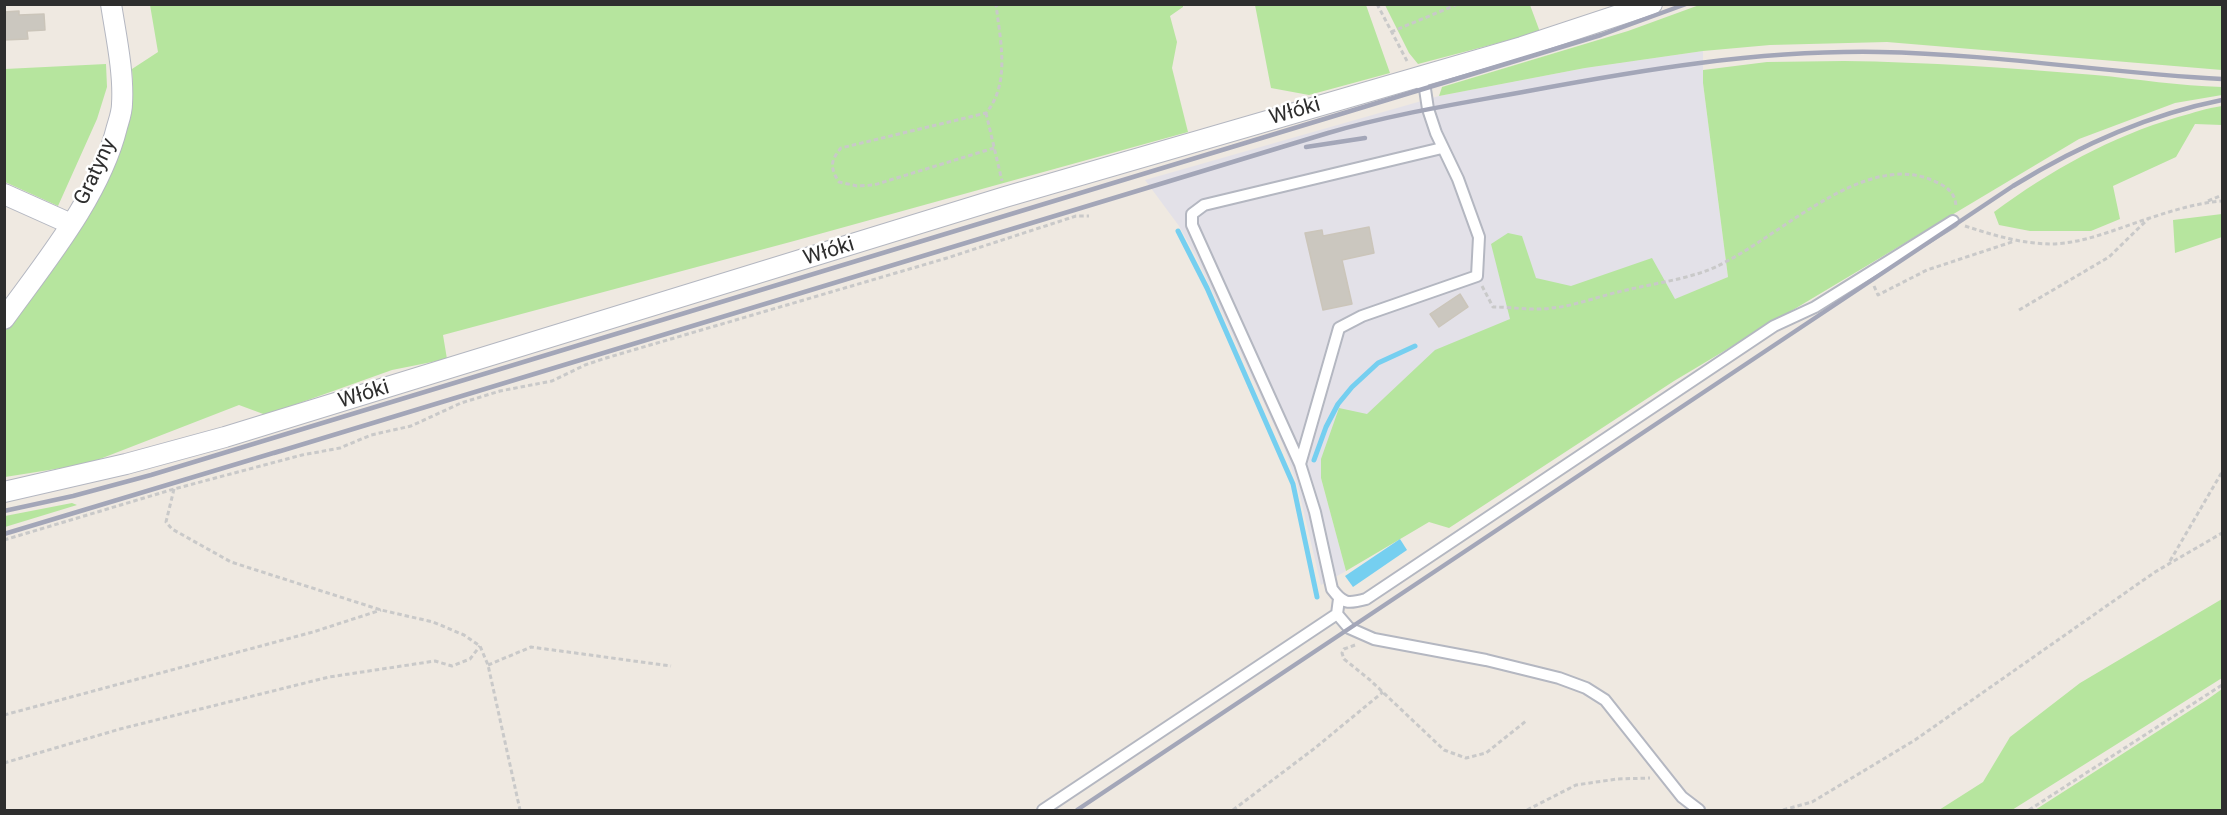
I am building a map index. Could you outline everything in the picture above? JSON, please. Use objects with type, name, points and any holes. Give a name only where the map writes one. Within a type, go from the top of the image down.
[{"type":"street","name":"Gratyny","points":[[4,319],[71,224],[97,180],[113,142],[122,105],[119,51],[111,4]]},
{"type":"street","name":"Włóki","points":[[4,492],[126,464],[225,437],[1005,197],[1532,44],[1652,4]]},
{"type":"street","points":[[4,194],[71,224]]},
{"type":"lane","points":[[1300,464],[1339,328],[1362,316],[1477,276],[1479,237],[1458,179],[1442,148],[1428,110],[1425,89],[1415,77]]},
{"type":"lane","points":[[1442,148],[1204,205],[1192,214],[1192,225],[1300,464],[1315,512],[1332,589],[1339,599],[1351,603],[1366,599],[1774,326],[1815,307],[1953,222]]},
{"type":"lane","points":[[1339,599],[1337,614],[1349,628],[1374,639],[1486,660],[1559,678],[1586,688],[1605,700],[1682,796],[1699,810]]},
{"type":"lane","points":[[1043,810],[1337,614]]},
{"type":"path","points":[[994,148],[874,185],[857,186],[839,182],[832,170],[832,159],[841,148],[986,112],[992,106],[998,89],[1003,59],[996,4]]},
{"type":"path","points":[[1377,4],[1415,77]]},
{"type":"path","points":[[1391,32],[1458,4]]},
{"type":"path","points":[[986,112],[1005,197]]},
{"type":"path","points":[[1477,276],[1493,307],[1551,309],[1704,271],[1751,248],[1787,222],[1834,195],[1870,178],[1892,173],[1931,179],[1947,187],[1953,194],[1957,206],[1953,222],[2017,241],[2052,244],[2095,237],[2223,195]]},
{"type":"path","points":[[2203,203],[2223,201]]},
{"type":"path","points":[[4,540],[174,489],[302,455],[340,448],[371,435],[411,426],[461,404],[500,391],[552,381],[606,358],[947,258],[1076,216],[1089,216]]},
{"type":"path","points":[[2019,310],[2109,257],[2150,218]]},
{"type":"path","points":[[1869,273],[1878,296],[1927,270],[2017,241]]},
{"type":"path","points":[[2170,563],[2223,472]]},
{"type":"path","points":[[174,489],[166,522],[172,529],[192,542],[231,562],[381,610],[433,622],[464,635],[480,646],[488,664],[520,810]]},
{"type":"path","points":[[1783,810],[1812,802],[1915,740],[2170,563],[2223,533]]},
{"type":"path","points":[[4,714],[313,632],[381,610]]},
{"type":"path","points":[[1374,639],[1344,649],[1341,653],[1344,659],[1383,692],[1444,750],[1466,758],[1486,753],[1526,722]]},
{"type":"path","points":[[4,763],[120,729],[329,677],[435,661],[452,666],[470,659],[480,646]]},
{"type":"path","points":[[488,664],[531,648],[671,666]]},
{"type":"path","points":[[2029,810],[2223,685]]},
{"type":"path","points":[[1233,810],[1315,748],[1383,692]]},
{"type":"path","points":[[1527,810],[1576,785],[1617,779],[1666,777]]},
{"type":"shaded area","points":[[1703,51],[1703,83],[1728,277],[1451,396],[1321,478],[1346,571],[1321,585],[1297,483],[1283,445],[1197,258],[1179,226],[1145,180],[1439,96],[1585,68]]},
{"type":"green space","points":[[1702,4],[2222,5],[2222,70],[1887,42],[1770,45],[1703,51],[1585,68],[1439,96],[1442,87],[1628,31]]},
{"type":"green space","points":[[150,5],[1183,5],[1170,16],[1177,42],[1172,68],[1188,132],[443,335],[447,359],[392,370],[266,415],[239,405],[87,464],[5,477],[4,332],[129,117],[133,85],[132,69],[158,52]]},
{"type":"green space","points":[[1255,5],[1366,5],[1390,73],[1309,95],[1271,88]]},
{"type":"green space","points":[[1385,5],[1530,5],[1540,32],[1418,64],[1409,53]]},
{"type":"green space","points":[[1844,61],[1969,66],[2095,75],[2222,87],[2222,95],[2175,103],[2079,139],[1674,381],[1449,528],[1429,522],[1346,571],[1321,478],[1321,459],[1339,408],[1367,414],[1435,350],[1510,319],[1491,244],[1508,233],[1522,236],[1536,278],[1571,286],[1652,258],[1675,299],[1728,277],[1703,70],[1767,62]]},
{"type":"green space","points":[[106,64],[107,87],[97,119],[58,206],[5,182],[5,69]]},
{"type":"green space","points":[[2222,106],[2222,125],[2195,124],[2176,157],[2113,186],[2120,219],[2091,231],[2030,231],[1999,225],[1994,212],[2037,182],[2082,156],[2153,125]]},
{"type":"green space","points":[[2222,214],[2222,237],[2175,253],[2173,220]]},
{"type":"green space","points":[[72,503],[77,505],[5,527],[5,516]]},
{"type":"green space","points":[[2222,599],[2222,678],[2012,810],[1939,810],[1983,782],[2010,737],[2080,683]]},
{"type":"green space","points":[[2222,689],[2222,810],[2035,810],[2208,699]]},
{"type":"water","points":[[1400,539],[1407,550],[1353,587],[1345,576]]},
{"type":"building","points":[[19,11],[19,15],[44,14],[45,30],[27,31],[28,39],[4,40],[4,12]]},
{"type":"building","points":[[1369,227],[1374,253],[1342,260],[1352,304],[1323,310],[1305,233],[1322,230],[1323,236]]},
{"type":"building","points":[[1460,294],[1468,307],[1439,327],[1430,314]]},
{"type":"waterway","points":[[1178,231],[1207,288],[1293,484],[1317,597]]},
{"type":"waterway","points":[[1314,460],[1326,427],[1338,404],[1352,387],[1378,363],[1415,346]]},
{"type":"railway","points":[[4,511],[73,496],[151,475],[1601,35],[1686,4]]},
{"type":"railway","points":[[274,453],[1328,133],[1425,110],[1656,69],[1744,58],[1834,52],[1922,53],[2222,79]]},
{"type":"railway","points":[[1077,810],[2013,186],[2088,145],[2140,123],[2222,100]]},
{"type":"railway","points":[[1306,147],[1365,138]]},
{"type":"railway","points":[[4,534],[280,451]]}]
